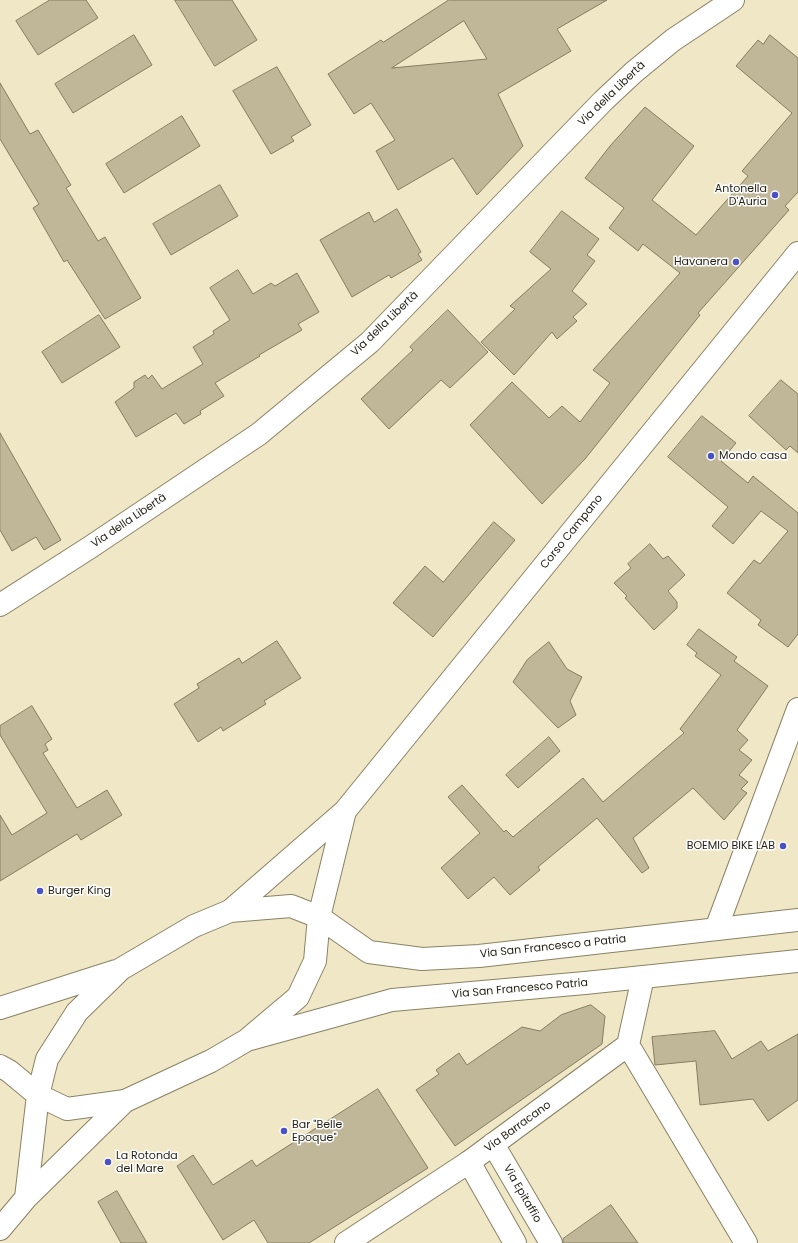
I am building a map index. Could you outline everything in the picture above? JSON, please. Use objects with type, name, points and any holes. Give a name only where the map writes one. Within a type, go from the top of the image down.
[{"type":"main road","name":"Via della Libertà","points":[[0,605],[89,548],[265,429],[370,342],[603,101],[634,72],[673,40],[733,0]]},
{"type":"main road","name":"Corso Campano","points":[[230,911],[345,811],[798,253]]},
{"type":"main road","points":[[716,929],[790,756],[798,709]]},
{"type":"main road","points":[[0,1066],[9,1071],[38,1095],[67,1109],[125,1101],[211,1061],[247,1040],[298,997],[316,961],[319,917],[345,811]]},
{"type":"main road","name":"Via San Francesco a Patria","points":[[230,911],[291,906],[319,917],[369,952],[422,959],[479,956],[798,920]]},
{"type":"main road","points":[[0,1008],[121,969],[194,926],[230,911]]},
{"type":"main road","name":"Via San Francesco Patria","points":[[247,1040],[392,1000],[798,961]]},
{"type":"main road","points":[[26,1198],[38,1095],[47,1059],[77,1012],[121,969]]},
{"type":"main road","points":[[643,977],[628,1045],[746,1243]]},
{"type":"main road","name":"Via Barracano","points":[[346,1243],[469,1162],[628,1045]]},
{"type":"main road","points":[[0,1229],[26,1198],[125,1101]]},
{"type":"main road","name":"Via Epitaffio","points":[[493,1144],[551,1243]]},
{"type":"main road","points":[[469,1162],[515,1243]]},
{"type":"building","points":[[50,0],[86,0],[98,18],[38,55],[16,21]]},
{"type":"building","points":[[175,0],[232,0],[257,40],[215,66]]},
{"type":"building","points":[[449,0],[607,0],[557,29],[571,51],[498,94],[523,146],[477,195],[453,158],[398,190],[376,151],[395,140],[371,103],[354,114],[328,74],[381,40],[383,42]],"holes":[[[464,21],[487,59],[392,68]]]},
{"type":"building","points":[[134,35],[152,65],[73,113],[55,84]]},
{"type":"building","points":[[770,35],[798,58],[798,192],[785,206],[789,210],[698,313],[700,315],[585,459],[542,504],[470,425],[512,382],[549,418],[562,406],[580,422],[610,383],[593,370],[680,273],[643,244],[638,251],[609,228],[624,208],[585,178],[610,146],[645,107],[694,146],[652,200],[696,235],[748,176],[742,171],[792,113],[736,66],[758,40],[763,44]]},
{"type":"building","points":[[277,67],[311,125],[291,137],[294,141],[271,154],[233,91]]},
{"type":"building","points":[[0,83],[30,134],[38,130],[71,185],[66,188],[98,241],[105,237],[141,298],[105,319],[67,260],[64,262],[33,208],[39,204],[0,139]]},
{"type":"building","points":[[182,116],[200,146],[124,193],[106,164]]},
{"type":"building","points":[[220,185],[238,216],[171,255],[153,224]]},
{"type":"building","points":[[397,209],[421,252],[418,254],[422,260],[391,278],[389,275],[352,297],[320,240],[369,212],[374,222]]},
{"type":"building","points":[[562,211],[599,239],[587,255],[595,261],[572,291],[587,304],[573,317],[577,321],[557,339],[552,332],[514,375],[481,342],[515,309],[510,306],[551,269],[530,252]]},
{"type":"building","points":[[238,270],[253,294],[271,283],[275,286],[297,273],[319,312],[298,324],[302,330],[215,383],[224,396],[200,411],[201,414],[184,424],[176,413],[136,437],[115,402],[134,388],[134,382],[145,375],[148,379],[152,375],[162,389],[203,364],[193,347],[214,334],[213,331],[230,320],[210,288]]},
{"type":"building","points":[[448,310],[488,352],[450,388],[441,380],[389,429],[361,399],[413,350],[410,347]]},
{"type":"building","points":[[99,315],[120,347],[62,383],[42,352]]},
{"type":"building","points":[[781,380],[798,394],[798,453],[790,446],[786,450],[749,416]]},
{"type":"building","points":[[702,416],[736,443],[721,461],[748,483],[753,476],[798,513],[798,634],[788,647],[758,625],[761,620],[727,593],[754,560],[760,564],[788,531],[761,511],[733,544],[712,526],[728,507],[668,457]]},
{"type":"building","points":[[0,433],[61,540],[44,550],[36,537],[12,551],[0,530]]},
{"type":"building","points":[[494,522],[515,540],[433,637],[393,603],[425,566],[443,582]]},
{"type":"building","points":[[650,544],[663,559],[668,556],[685,575],[668,591],[677,602],[677,608],[654,630],[625,598],[627,596],[614,583],[631,568],[628,564]]},
{"type":"building","points":[[699,629],[737,657],[734,661],[768,686],[737,730],[748,740],[739,750],[752,760],[739,775],[748,782],[741,789],[747,793],[724,820],[693,788],[633,838],[649,868],[642,873],[597,818],[538,867],[540,870],[510,895],[494,877],[468,899],[441,868],[480,833],[448,797],[462,785],[504,832],[506,830],[513,837],[583,778],[603,802],[684,733],[680,729],[721,675],[695,656],[697,653],[687,645]]},
{"type":"building","points":[[277,641],[301,678],[264,701],[266,704],[223,731],[221,727],[198,742],[174,704],[199,688],[197,684],[239,658],[242,663]]},
{"type":"building","points":[[549,642],[567,669],[582,677],[570,701],[576,715],[558,728],[513,682],[527,660]]},
{"type":"building","points":[[32,706],[52,739],[45,744],[48,750],[43,753],[77,808],[107,790],[122,815],[81,840],[77,834],[0,881],[0,815],[12,835],[47,813],[0,735],[0,726]]},
{"type":"building","points":[[549,737],[560,751],[518,788],[506,775]]},
{"type":"building","points":[[591,1005],[605,1016],[602,1044],[455,1146],[416,1090],[439,1074],[436,1070],[459,1053],[467,1065],[522,1027],[540,1031],[561,1015]]},
{"type":"building","points":[[715,1031],[732,1059],[761,1041],[768,1051],[798,1034],[798,1100],[768,1121],[753,1099],[700,1105],[696,1061],[655,1065],[652,1037]]},
{"type":"building","points":[[378,1089],[428,1168],[309,1243],[268,1243],[254,1220],[223,1240],[177,1166],[193,1155],[213,1185],[252,1160],[256,1166]]},
{"type":"building","points":[[117,1191],[147,1243],[121,1243],[98,1202]]},
{"type":"building","points":[[611,1205],[638,1243],[563,1243],[563,1239]]},
{"type":"place","name":"Antonella D'Auria","points":[[775,195]]},
{"type":"place","name":"Havanera","points":[[736,262]]},
{"type":"place","name":"Mondo casa","points":[[711,456]]},
{"type":"place","name":"BOEMIO BIKE LAB","points":[[783,846]]},
{"type":"place","name":"Burger King","points":[[40,891]]},
{"type":"place","name":"Bar \"Belle Epoque\"","points":[[284,1131]]},
{"type":"place","name":"La Rotonda del Mare","points":[[108,1162]]}]
